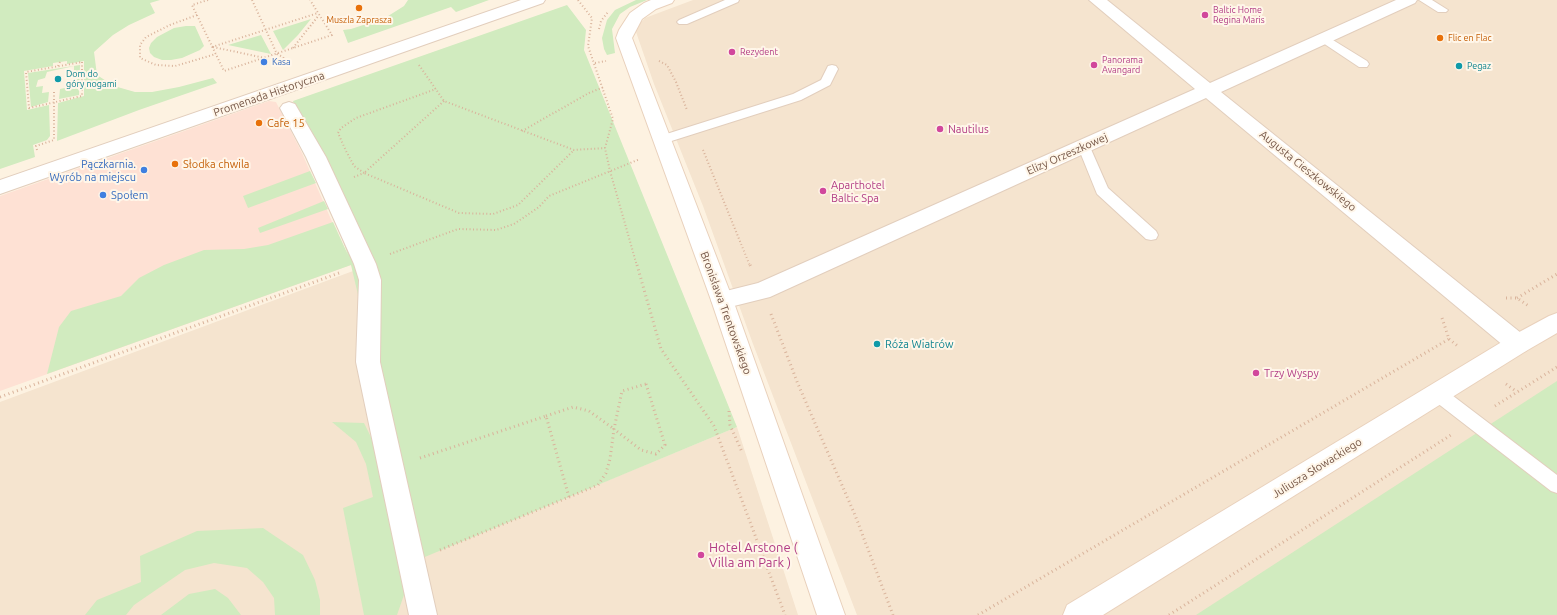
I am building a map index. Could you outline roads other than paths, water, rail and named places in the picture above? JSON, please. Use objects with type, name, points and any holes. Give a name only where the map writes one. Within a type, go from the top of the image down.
[{"type":"street","name":"Promenada Historyczna","points":[[0,187],[43,172],[285,99],[407,46],[537,0]]},
{"type":"street","name":"Bronisława Trentowskiego","points":[[666,0],[650,6],[636,16],[626,30],[624,38],[722,300],[831,615]]},
{"type":"street","name":"Augusta Cieszkowskiego","points":[[1096,0],[1209,90],[1518,344]]},
{"type":"street","name":"Elizy Orzeszkowej","points":[[722,300],[762,291],[1409,0]]},
{"type":"street","points":[[285,99],[316,157],[365,264],[370,280],[368,362],[423,615]]},
{"type":"street","name":"Juliusza Słowackiego","points":[[1077,615],[1518,344],[1555,323]]},
{"type":"lane","points":[[683,22],[734,0]]},
{"type":"lane","points":[[1424,0],[1442,10]]},
{"type":"lane","points":[[1324,39],[1363,64]]},
{"type":"lane","points":[[662,140],[797,97],[826,82],[832,69]]},
{"type":"lane","points":[[1084,147],[1102,191],[1151,235]]},
{"type":"lane","points":[[1438,394],[1474,420],[1557,485]]},
{"type":"place","name":"Muszla Zaprasza","points":[[359,8]]},
{"type":"place","name":"Baltic Home Regina Maris","points":[[1205,15]]},
{"type":"place","name":"Flic en Flac","points":[[1440,38]]},
{"type":"place","name":"Rezydent","points":[[732,52]]},
{"type":"place","name":"Kasa","points":[[264,62]]},
{"type":"place","name":"Panorama Avangard","points":[[1094,65]]},
{"type":"place","name":"Pegaz","points":[[1459,66]]},
{"type":"place","name":"Dom do góry nogami","points":[[58,79]]},
{"type":"place","name":"Cafe 15","points":[[259,123]]},
{"type":"place","name":"Nautilus","points":[[940,129]]},
{"type":"place","name":"Słodka chwila","points":[[175,164]]},
{"type":"place","name":"Pączkarnia. Wyrób na miejscu","points":[[144,170]]},
{"type":"place","name":"Aparthotel Baltic Spa","points":[[823,191]]},
{"type":"place","name":"Społem","points":[[103,195]]},
{"type":"place","name":"Róża Wiatrów","points":[[877,344]]},
{"type":"place","name":"Trzy Wyspy","points":[[1256,373]]},
{"type":"place","name":"Hotel Arstone ( Villa am Park )","points":[[701,555]]}]
